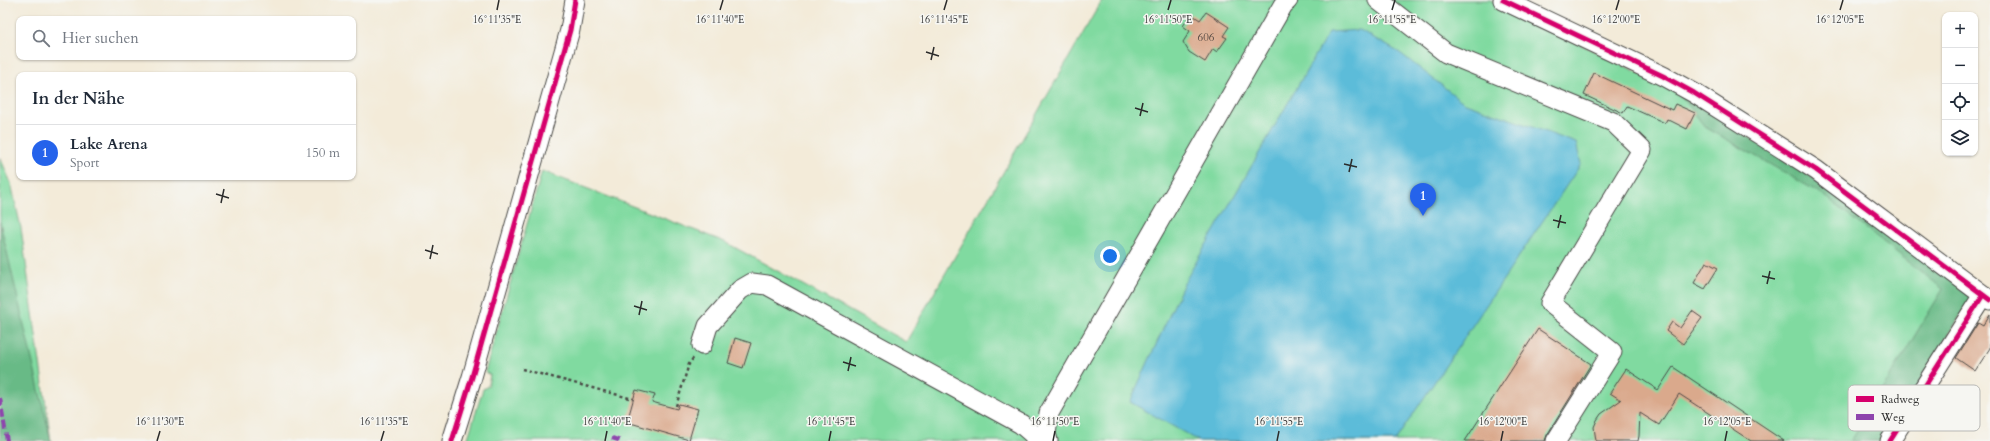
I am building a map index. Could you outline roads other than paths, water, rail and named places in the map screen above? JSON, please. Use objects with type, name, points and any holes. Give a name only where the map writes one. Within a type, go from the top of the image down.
[{"type":"street","points":[[452,441],[472,377],[568,38],[575,0]]},
{"type":"street","points":[[1048,441],[1046,434],[1049,413],[1279,12],[1288,0]]},
{"type":"street","points":[[1378,0],[1446,53],[1613,122],[1642,150],[1550,303],[1612,352],[1556,441]]},
{"type":"street","points":[[1503,0],[1694,92],[1816,170],[1986,298],[1928,385]]},
{"type":"street","points":[[702,345],[708,326],[740,290],[752,283],[767,284],[1021,424],[1035,436],[1035,441]]},
{"type":"street","points":[[1890,441],[1897,431]]},
{"type":"water","points":[[1360,30],[1400,53],[1463,102],[1576,143],[1581,164],[1395,441],[1199,441],[1130,402],[1184,283],[1329,32]]},
{"type":"place","name":"Lake Arena","points":[[1423,216]]}]
